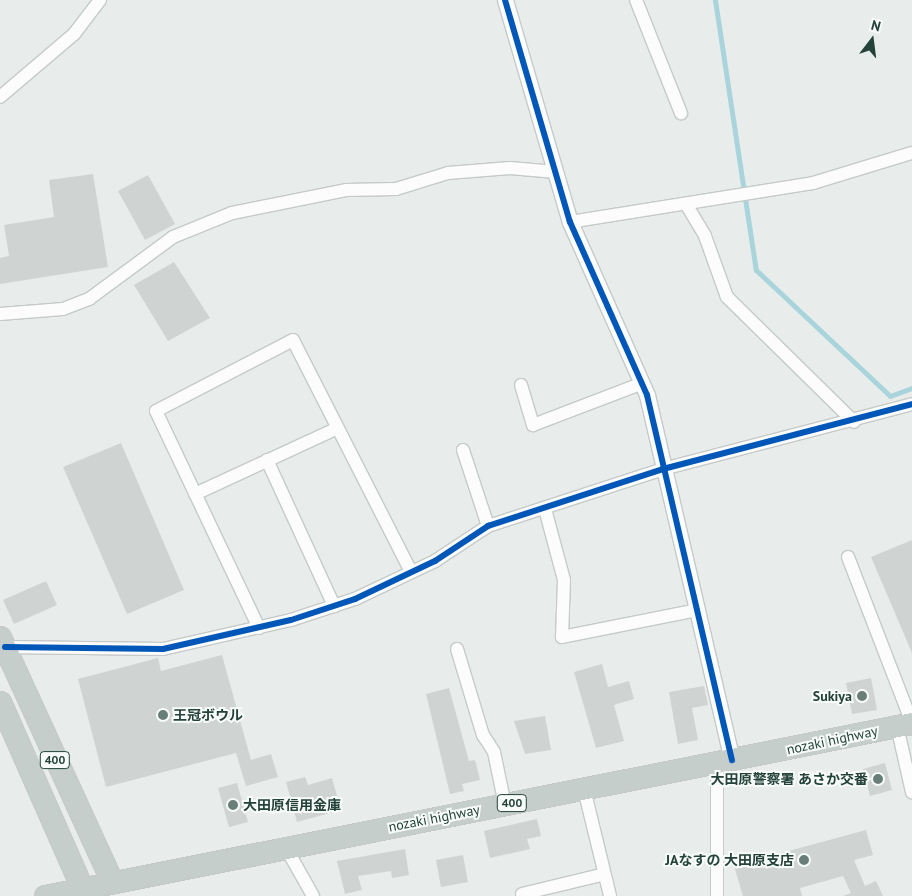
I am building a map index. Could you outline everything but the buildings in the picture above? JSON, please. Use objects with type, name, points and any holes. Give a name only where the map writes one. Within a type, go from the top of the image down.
[{"type":"highway","name":"400","points":[[3,642],[115,889]]},
{"type":"highway","name":"400","points":[[0,702],[84,892]]},
{"type":"highway","name":"nozaki highway","points":[[45,896],[115,889],[286,848],[725,762],[907,724]]},
{"type":"street","points":[[0,97],[74,34],[100,0]]},
{"type":"street","points":[[504,0],[570,222],[643,383],[697,610],[725,762],[717,896]]},
{"type":"street","points":[[636,0],[681,113]]},
{"type":"street","points":[[570,222],[813,183],[912,153]]},
{"type":"street","points":[[0,314],[63,309],[89,299],[173,237],[232,213],[346,190],[396,189],[448,173],[510,168],[556,172]]},
{"type":"street","points":[[686,204],[705,236],[727,297],[854,422]]},
{"type":"street","points":[[259,628],[156,411],[293,340],[410,572]]},
{"type":"street","points":[[522,385],[533,425],[643,383]]},
{"type":"street","points":[[3,642],[163,649],[259,628],[334,606],[410,572],[488,526],[663,469],[854,422],[912,404]]},
{"type":"street","points":[[195,494],[338,428]]},
{"type":"street","points":[[463,450],[488,526]]},
{"type":"street","points":[[267,460],[334,606]]},
{"type":"street","points":[[545,509],[564,580],[562,637],[697,610]]},
{"type":"street","points":[[848,557],[907,724],[912,792]]},
{"type":"street","points":[[457,649],[483,735],[494,752],[505,805]]},
{"type":"street","points":[[584,789],[610,896]]},
{"type":"street","points":[[286,848],[313,896]]},
{"type":"street","points":[[522,894],[605,874]]},
{"type":"waterway","points":[[715,0],[756,270],[890,396],[912,388]]},
{"type":"cycle path","points":[[505,0],[570,222],[647,395],[732,760]]},
{"type":"cycle path","points":[[5,647],[163,649],[291,620],[355,599],[435,561],[488,526],[663,469],[912,404]]},
{"type":"place","name":"Sukiya","points":[[862,696]]},
{"type":"place","name":"王冠ボウル","points":[[163,715]]},
{"type":"place","name":"大田原警察署 あさか交番","points":[[878,779]]},
{"type":"place","name":"大田原信用金庫","points":[[233,805]]},
{"type":"place","name":"JAなすの 大田原支店","points":[[804,860]]}]
